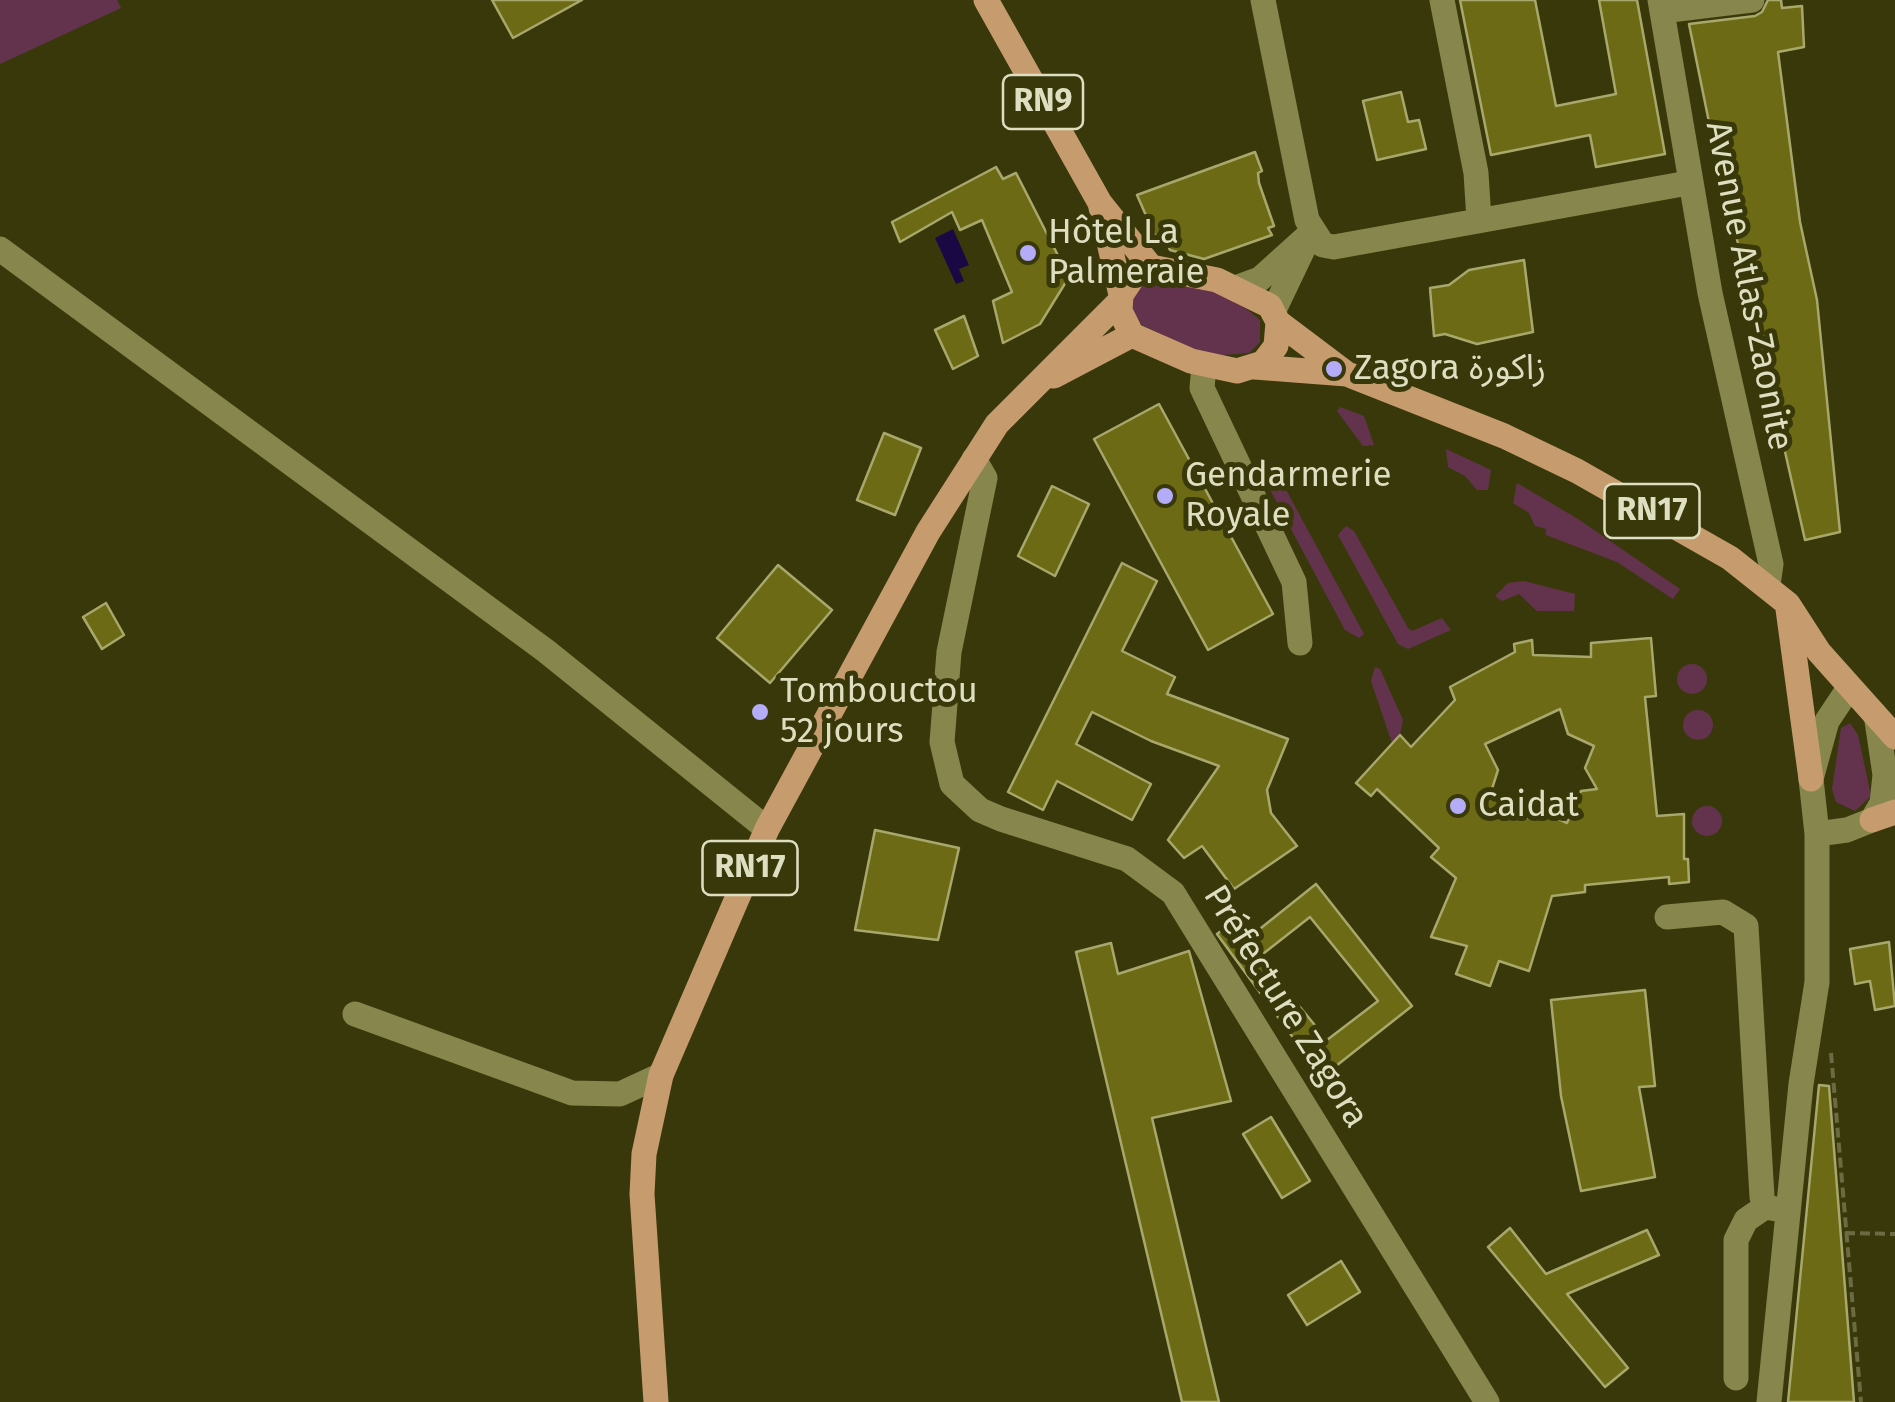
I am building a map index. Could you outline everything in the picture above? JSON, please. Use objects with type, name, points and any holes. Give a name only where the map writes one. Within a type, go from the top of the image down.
[{"type":"main road","name":"RN9","points":[[986,0],[1100,203],[1151,268]]},
{"type":"main road","name":"RN9","points":[[1100,203],[1120,299]]},
{"type":"main road","name":"RN17","points":[[656,1402],[642,1194],[644,1154],[661,1075],[767,829],[902,579],[974,458],[1028,390],[1120,299],[1135,274],[1151,268],[1183,270],[1238,287],[1346,374]]},
{"type":"main road","points":[[1120,299],[1123,321],[1132,335]]},
{"type":"main road","points":[[1255,367],[1276,346],[1275,317]]},
{"type":"main road","name":"RN17","points":[[1028,390],[1132,335],[1204,366],[1237,371],[1255,367],[1346,374],[1504,436],[1577,471],[1701,540],[1768,585],[1788,604],[1849,688],[1886,729]]},
{"type":"main road","points":[[1788,604],[1810,779]]},
{"type":"street","points":[[1263,0],[1311,233],[1323,245],[1334,247],[1688,182]]},
{"type":"street","points":[[1442,0],[1476,173],[1479,220]]},
{"type":"street","points":[[1661,6],[1752,0]]},
{"type":"street","name":"Avenue Atlas-Zaonite","points":[[1661,6],[1688,182],[1771,564],[1768,585]]},
{"type":"street","points":[[1238,287],[1260,279],[1311,233]]},
{"type":"street","points":[[1275,317],[1311,233]]},
{"type":"street","points":[[0,249],[546,651],[767,829]]},
{"type":"street","points":[[1204,366],[1202,388],[1294,582],[1300,642]]},
{"type":"street","name":"Préfecture Zagora","points":[[974,458],[985,478],[949,652],[942,742],[952,784],[963,798],[1001,819],[1127,858],[1173,893],[1487,1402]]},
{"type":"street","points":[[1776,1209],[1817,982],[1818,834],[1810,779],[1827,722],[1849,688]]},
{"type":"street","points":[[1818,834],[1883,816],[1886,729]]},
{"type":"street","points":[[1667,917],[1723,912],[1746,926],[1776,1209],[1769,1402]]},
{"type":"street","points":[[355,1014],[572,1092],[620,1094],[661,1075]]},
{"type":"street","points":[[1736,1378],[1736,1240],[1746,1220],[1776,1209]]},
{"type":"path","points":[[1831,1045],[1861,1402]]},
{"type":"path","points":[[1845,1233],[1895,1234]]},
{"type":"shaded area","points":[[0,0],[117,0],[121,8],[0,64]]},
{"type":"shaded area","points":[[953,229],[969,265],[959,269],[964,281],[956,284],[935,238]]},
{"type":"shaded area","points":[[1156,281],[1211,290],[1243,306],[1260,320],[1260,342],[1249,353],[1222,355],[1197,351],[1142,325],[1133,313],[1132,297],[1142,285]]},
{"type":"shaded area","points":[[1340,407],[1364,416],[1374,445],[1363,446],[1337,411]]},
{"type":"shaded area","points":[[1446,449],[1491,470],[1488,490],[1477,490],[1465,476],[1448,467]]},
{"type":"shaded area","points":[[1271,462],[1364,634],[1359,638],[1345,630],[1260,471]]},
{"type":"shaded area","points":[[1517,483],[1578,519],[1680,589],[1673,599],[1617,562],[1546,535],[1546,529],[1535,526],[1529,513],[1513,503]]},
{"type":"shaded area","points":[[1346,526],[1354,531],[1408,628],[1412,631],[1442,618],[1451,630],[1408,649],[1398,644],[1338,535]]},
{"type":"shaded area","points":[[1524,581],[1575,594],[1574,611],[1537,611],[1519,594],[1502,601],[1495,596],[1508,583]]},
{"type":"shaded area","points":[[1692,664],[1703,668],[1707,679],[1703,690],[1692,694],[1681,690],[1677,679],[1681,668]]},
{"type":"shaded area","points":[[1375,667],[1380,669],[1403,720],[1400,735],[1392,743],[1371,681]]},
{"type":"shaded area","points":[[1698,710],[1709,714],[1713,725],[1709,736],[1698,740],[1687,736],[1683,725],[1687,714]]},
{"type":"shaded area","points":[[1850,723],[1858,735],[1871,796],[1855,811],[1836,802],[1832,789],[1841,728]]},
{"type":"shaded area","points":[[1707,806],[1718,810],[1722,821],[1718,832],[1707,836],[1696,832],[1692,821],[1696,810]]},
{"type":"building","points":[[492,0],[582,0],[513,38]]},
{"type":"building","points":[[1460,0],[1535,0],[1556,106],[1616,94],[1599,0],[1637,0],[1665,154],[1596,167],[1590,135],[1491,155]]},
{"type":"building","points":[[1768,0],[1781,0],[1782,8],[1802,6],[1804,47],[1778,52],[1800,222],[1817,300],[1840,532],[1805,540],[1736,235],[1732,235],[1689,24],[1755,16]]},
{"type":"building","points":[[1401,92],[1408,122],[1419,120],[1426,149],[1377,160],[1363,101]]},
{"type":"building","points":[[1255,152],[1262,171],[1258,173],[1259,183],[1274,226],[1268,228],[1272,235],[1204,259],[1170,250],[1167,244],[1159,245],[1137,195]]},
{"type":"building","points":[[996,167],[1003,179],[1016,173],[1069,277],[1040,324],[1003,343],[993,301],[1012,292],[982,220],[960,230],[952,212],[900,242],[892,222]]},
{"type":"building","points":[[1524,260],[1533,332],[1477,344],[1445,334],[1434,336],[1430,288],[1449,285],[1469,270]]},
{"type":"building","points":[[964,316],[978,356],[953,369],[935,330]]},
{"type":"building","points":[[1159,404],[1273,614],[1208,650],[1094,439]]},
{"type":"building","points":[[884,433],[921,448],[895,515],[857,500]]},
{"type":"building","points":[[1052,486],[1089,504],[1055,576],[1018,556]]},
{"type":"building","points":[[1122,563],[1157,581],[1122,651],[1175,677],[1167,694],[1288,739],[1267,790],[1271,813],[1297,846],[1234,889],[1202,846],[1184,858],[1168,840],[1219,766],[1151,741],[1092,712],[1076,744],[1151,784],[1132,820],[1057,781],[1043,810],[1008,792]]},
{"type":"building","points":[[778,565],[832,610],[770,683],[717,638]]},
{"type":"building","points":[[106,603],[124,635],[102,649],[83,617]]},
{"type":"building","name":"Caidat","points":[[1651,638],[1656,696],[1645,697],[1657,816],[1684,814],[1684,859],[1688,859],[1689,882],[1669,884],[1669,877],[1585,885],[1585,892],[1552,896],[1529,971],[1499,961],[1490,986],[1456,974],[1467,946],[1431,937],[1456,878],[1431,857],[1439,848],[1377,789],[1371,796],[1356,783],[1400,735],[1411,747],[1455,700],[1450,687],[1515,652],[1514,644],[1532,640],[1533,655],[1591,657],[1591,643]],"holes":[[[1560,709],[1568,734],[1594,746],[1585,768],[1597,789],[1581,791],[1567,823],[1546,813],[1528,818],[1515,799],[1490,795],[1498,770],[1485,744]]]},
{"type":"building","points":[[875,830],[959,848],[938,940],[855,930]]},
{"type":"building","points":[[1316,884],[1412,1006],[1322,1077],[1217,934],[1238,918],[1251,936]],"holes":[[[1310,917],[1378,1001],[1327,1040],[1259,957]]]},
{"type":"building","points":[[1889,942],[1895,1006],[1875,1010],[1870,981],[1855,984],[1850,949]]},
{"type":"building","points":[[1111,943],[1118,974],[1189,951],[1231,1101],[1152,1118],[1219,1402],[1182,1402],[1076,952]]},
{"type":"building","points":[[1645,990],[1655,1086],[1639,1087],[1655,1177],[1581,1191],[1561,1096],[1551,1000]]},
{"type":"building","points":[[1819,1085],[1829,1086],[1854,1402],[1788,1402]]},
{"type":"building","points":[[1271,1117],[1310,1181],[1282,1198],[1243,1134]]},
{"type":"building","points":[[1510,1228],[1546,1274],[1647,1230],[1659,1255],[1567,1294],[1628,1368],[1605,1387],[1488,1247]]},
{"type":"building","points":[[1341,1261],[1360,1292],[1307,1325],[1288,1295]]},
{"type":"place","name":"Hôtel La Palmeraie","points":[[1028,253]]},
{"type":"place","name":"Zagora زاكورة","points":[[1334,369]]},
{"type":"place","name":"Gendarmerie Royale","points":[[1165,496]]},
{"type":"place","name":"Tombouctou 52 jours","points":[[760,712]]},
{"type":"place","name":"Caidat","points":[[1458,806]]}]
